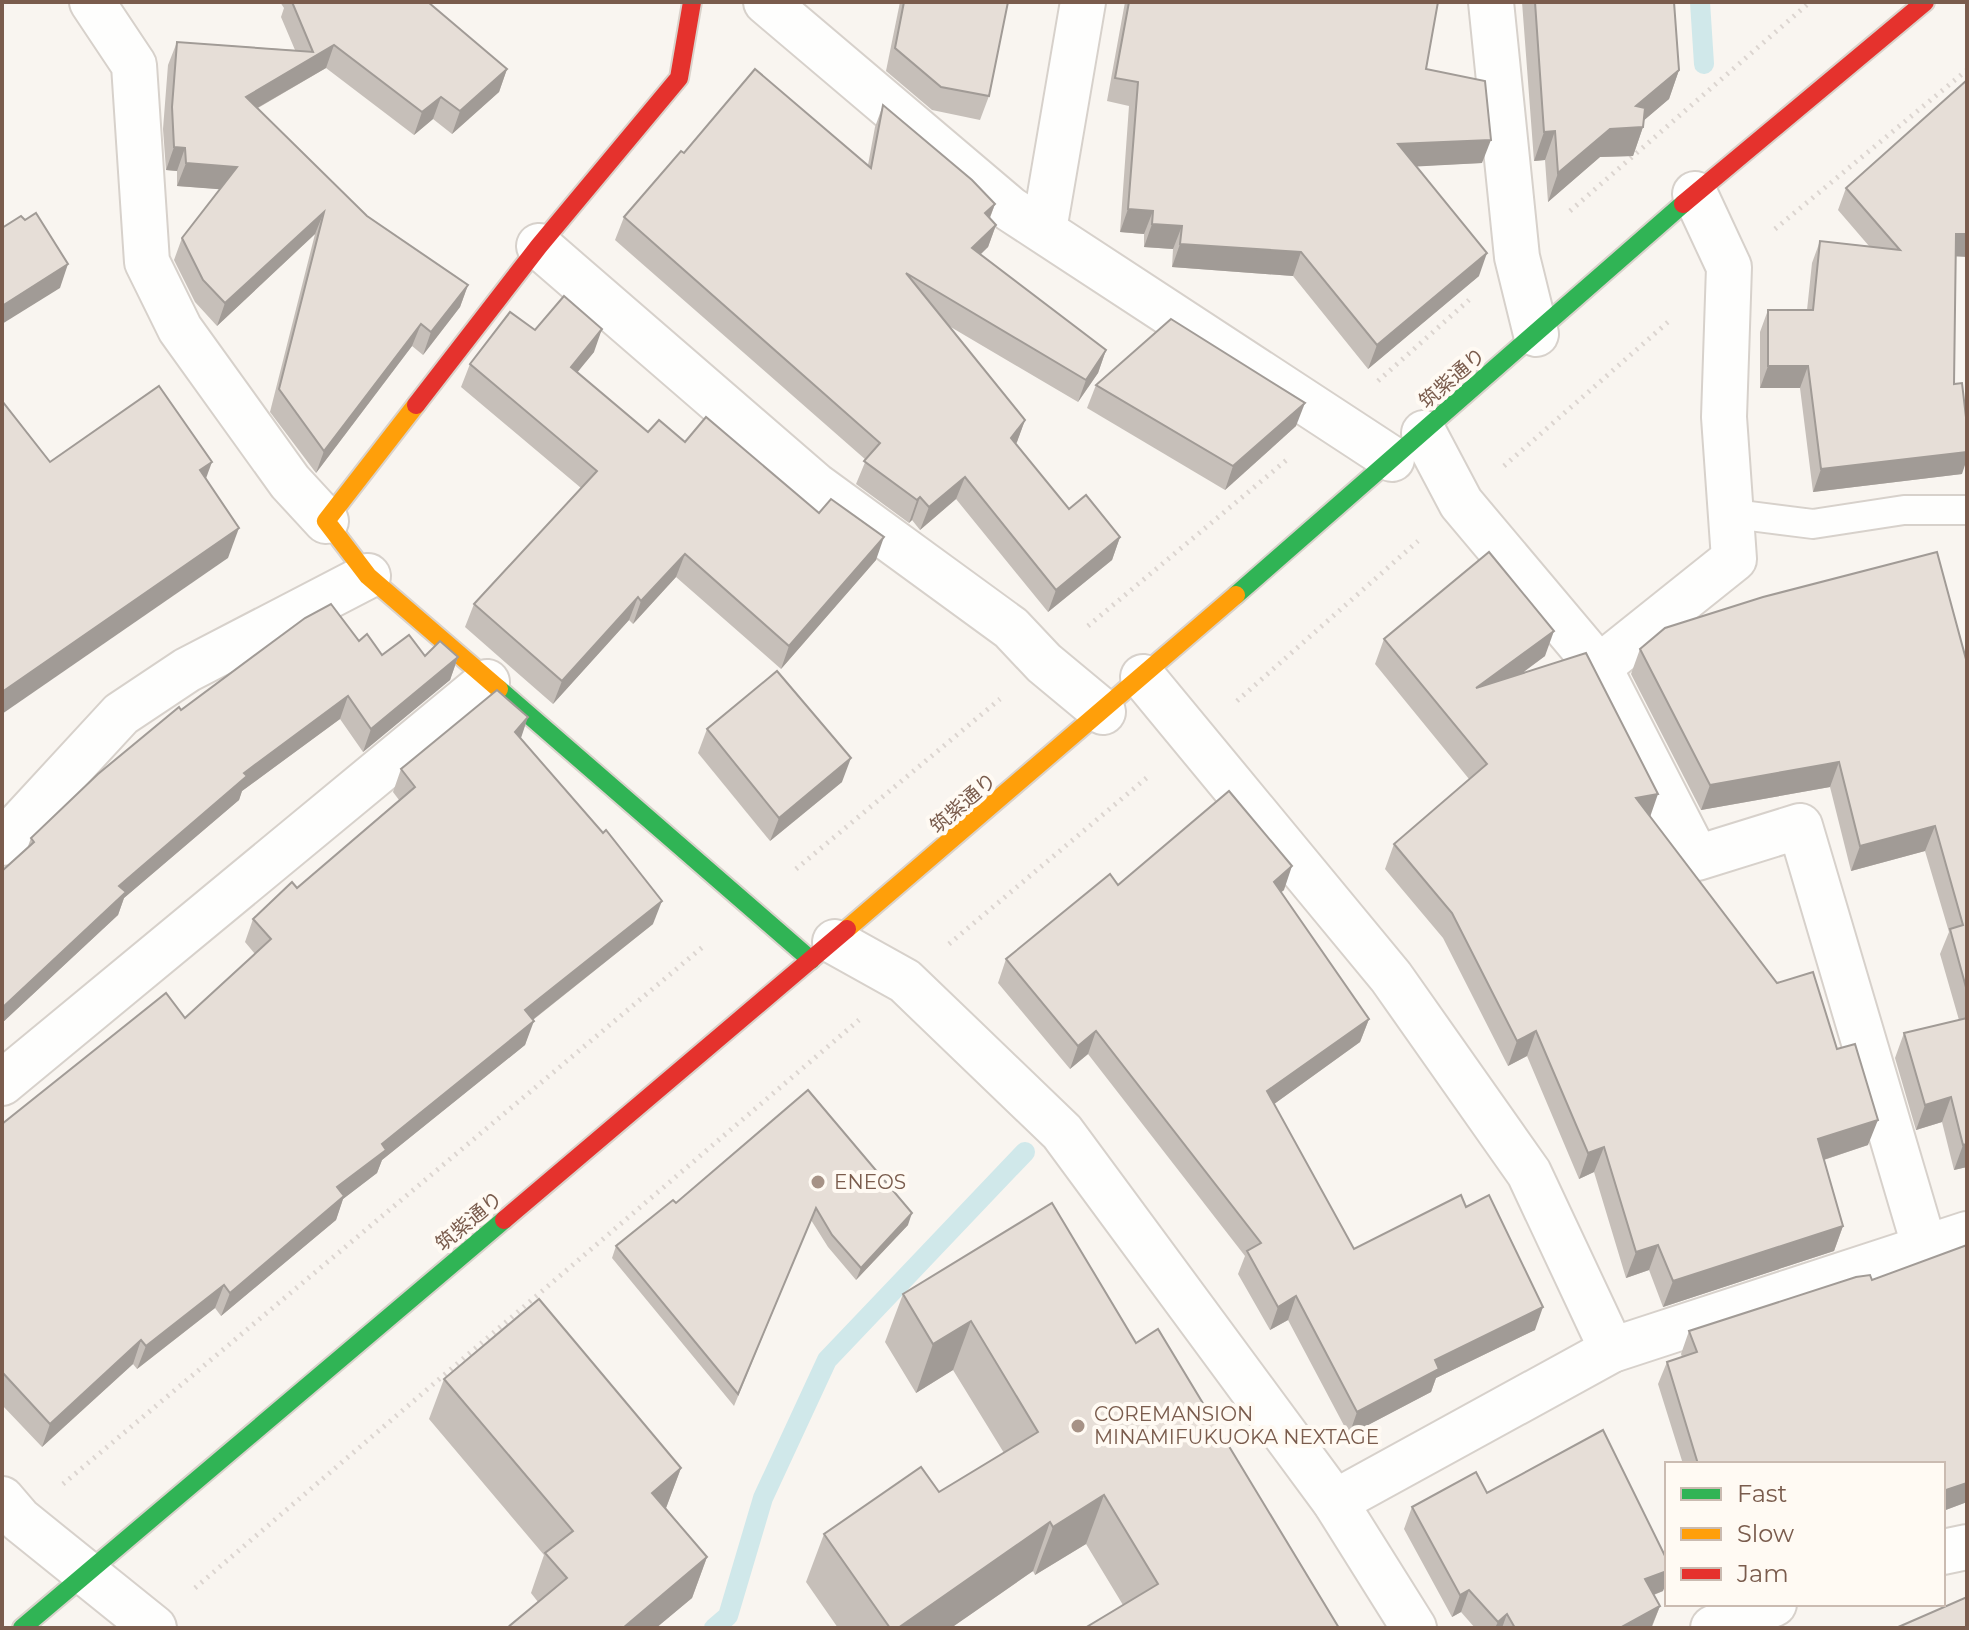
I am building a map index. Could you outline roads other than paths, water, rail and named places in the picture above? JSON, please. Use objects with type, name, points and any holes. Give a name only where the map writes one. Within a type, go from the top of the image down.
[{"type":"street","points":[[92,2],[134,65],[147,262],[180,329],[290,482],[326,521],[368,576],[749,908],[823,951],[905,981],[1062,1132],[1335,1502],[1414,1628]]},
{"type":"street","points":[[326,521],[539,246],[679,78],[692,2]]},
{"type":"street","points":[[766,2],[1010,209],[1333,420],[1408,446],[1461,503],[1599,667],[1697,858],[1800,826],[1924,1245]]},
{"type":"street","points":[[1044,230],[1083,2]]},
{"type":"street","points":[[1491,2],[1517,257],[1536,334]]},
{"type":"street","name":"筑紫通り","points":[[22,1628],[1103,712],[1695,194],[1925,2]]},
{"type":"street","points":[[1599,667],[1734,559],[1734,514],[1724,417],[1729,267],[1695,194]]},
{"type":"street","points":[[539,246],[815,485],[1011,628],[1044,663],[1103,712]]},
{"type":"street","points":[[2,843],[121,714],[187,670],[368,576]]},
{"type":"street","points":[[1143,677],[1391,977],[1529,1173],[1612,1350]]},
{"type":"street","points":[[2,1083],[487,682]]},
{"type":"street","points":[[1335,1502],[1612,1350],[1924,1245],[1967,1234]]},
{"type":"street","points":[[11,1509],[153,1626]]},
{"type":"street","points":[[1945,1552],[1967,1547]]},
{"type":"street","points":[[1713,1628],[1769,1606]]},
{"type":"lane","points":[[1734,514],[1813,524],[1904,510],[1967,510]]},
{"type":"waterway","points":[[1700,2],[1704,64]]},
{"type":"waterway","points":[[714,1628],[728,1616],[763,1498],[827,1360],[1025,1152]]},
{"type":"place","name":"ENEOS","points":[[818,1182]]},
{"type":"place","name":"COREMANSION MINAMIFUKUOKA NEXTAGE","points":[[1078,1426]]}]
